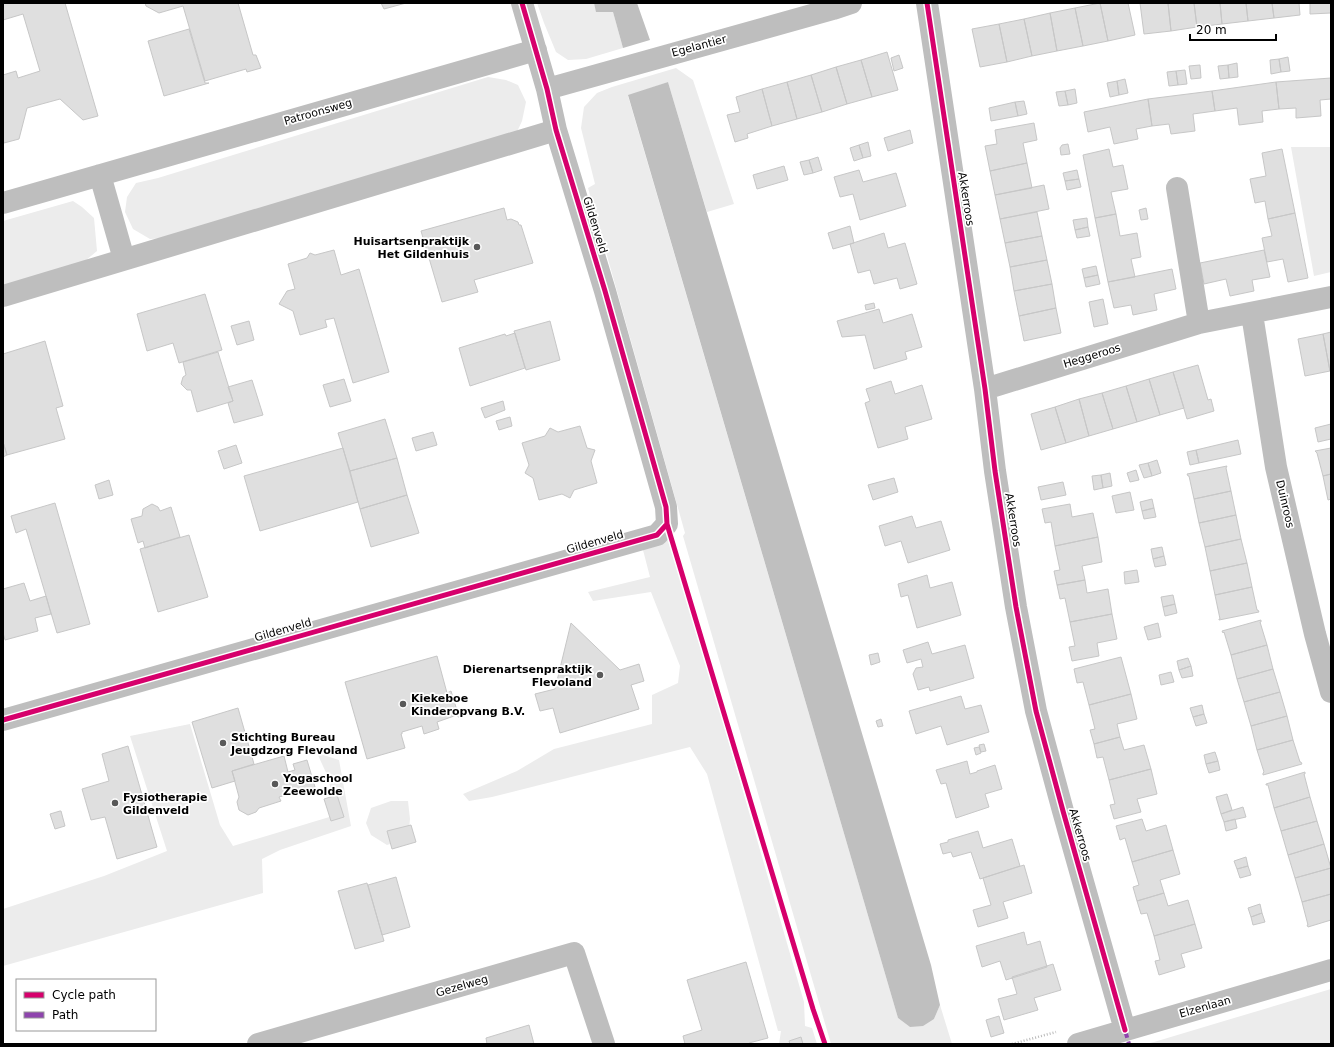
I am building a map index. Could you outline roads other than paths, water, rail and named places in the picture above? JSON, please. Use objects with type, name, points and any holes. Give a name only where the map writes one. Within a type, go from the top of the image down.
[{"type":"street","name":"Gildenveld","points":[[3,720],[657,535],[667,524],[666,507],[607,299],[556,130],[547,89],[522,3]]},
{"type":"street","name":"Akkerroos","points":[[927,3],[985,389],[995,471],[1016,606],[1036,711],[1125,1030]]},
{"type":"street","name":"Egelantier","points":[[547,89],[838,5]]},
{"type":"street","name":"Patroonsweg","points":[[3,203],[536,50]]},
{"type":"street","points":[[3,296],[556,130]]},
{"type":"street","points":[[100,175],[124,259]]},
{"type":"street","points":[[1177,188],[1198,323]]},
{"type":"street","name":"Heggeroos","points":[[985,389],[1198,323],[1252,314],[1331,297]]},
{"type":"street","name":"Duinroos","points":[[1252,314],[1276,468],[1315,634],[1331,692]]},
{"type":"street","name":"Gezelweg","points":[[258,1044],[574,953],[604,1044]]},
{"type":"street","name":"Elzenlaan","points":[[1078,1044],[1331,970]]},
{"type":"place","name":"Huisartsenpraktijk Het Gildenhuis","points":[[477,247]]},
{"type":"place","name":"Dierenartsenpraktijk Flevoland","points":[[600,675]]},
{"type":"place","name":"Kiekeboe Kinderopvang B.V.","points":[[403,704]]},
{"type":"place","name":"Stichting Bureau Jeugdzorg Flevoland","points":[[223,743]]},
{"type":"place","name":"Yogaschool Zeewolde","points":[[275,784]]},
{"type":"place","name":"Fysiotherapie Gildenveld","points":[[115,803]]}]
